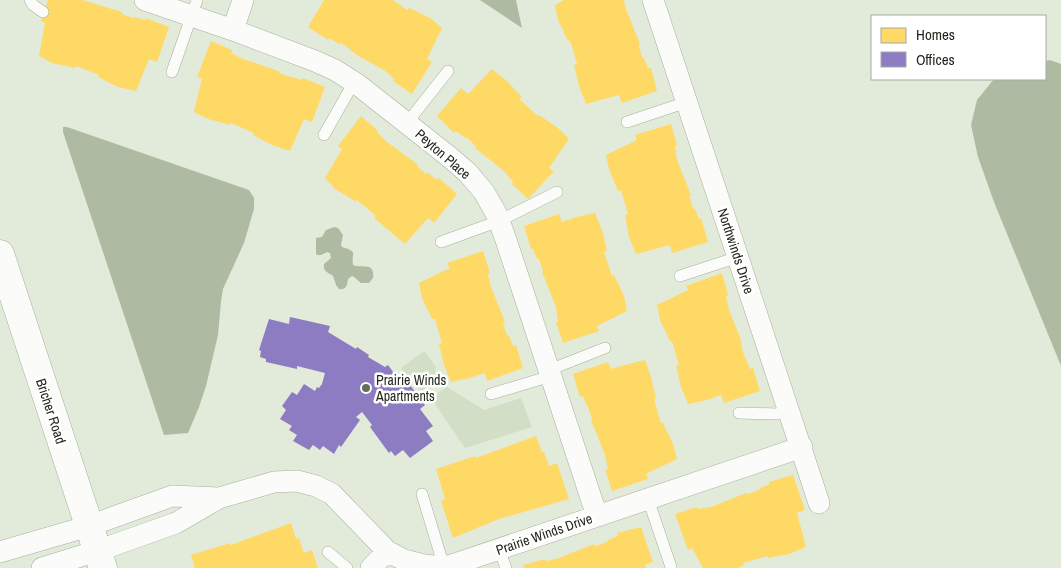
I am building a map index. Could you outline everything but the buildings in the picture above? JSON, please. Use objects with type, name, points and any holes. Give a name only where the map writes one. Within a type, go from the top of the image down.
[{"type":"street","points":[[233,30],[243,0]]},
{"type":"street","name":"Northwinds Drive","points":[[653,0],[820,503]]},
{"type":"street","name":"Peyton Place","points":[[153,2],[195,8],[233,30],[335,70],[354,82],[467,172],[484,192],[499,221],[597,516]]},
{"type":"street","name":"Bricher Road","points":[[0,254],[96,548]]},
{"type":"street","name":"Prairie Winds Drive","points":[[96,548],[176,523],[219,498],[274,482],[296,482],[316,486],[332,494],[387,551],[404,560],[444,567],[458,563],[502,559],[597,516],[802,447]]},
{"type":"street","points":[[0,552],[96,548]]},
{"type":"street","points":[[42,568],[96,548]]},
{"type":"street","points":[[371,568],[387,551]]},
{"type":"lane","points":[[30,0],[32,5],[43,12]]},
{"type":"lane","points":[[172,72],[195,8]]},
{"type":"lane","points":[[407,123],[448,71]]},
{"type":"lane","points":[[324,135],[354,82]]},
{"type":"lane","points":[[627,122],[687,102]]},
{"type":"lane","points":[[442,242],[499,221],[557,192]]},
{"type":"lane","points":[[680,276],[738,257]]},
{"type":"lane","points":[[490,394],[550,373],[605,348]]},
{"type":"lane","points":[[739,413],[777,414],[789,410]]},
{"type":"lane","points":[[422,494],[444,567]]},
{"type":"lane","points":[[648,499],[671,567]]},
{"type":"lane","points":[[328,552],[347,568]]},
{"type":"shaded area","points":[[480,0],[516,0],[522,28]]},
{"type":"shaded area","points":[[1050,60],[1061,64],[1061,366],[994,202],[978,157],[971,125],[977,100],[993,80],[1046,80],[1046,61]]},
{"type":"shaded area","points":[[63,127],[249,190],[254,198],[254,209],[244,243],[223,289],[218,335],[206,386],[188,433],[164,435],[63,132]]},
{"type":"shaded area","points":[[334,227],[338,228],[343,235],[342,247],[351,250],[353,253],[353,265],[370,267],[372,269],[373,278],[369,283],[361,283],[352,276],[348,279],[345,288],[339,289],[333,276],[325,270],[324,264],[331,258],[330,253],[317,255],[316,238],[322,237],[326,230]]},
{"type":"shaded area","points":[[424,351],[436,367],[434,378],[426,384],[427,387],[421,392],[401,368]]},
{"type":"shaded area","points":[[447,387],[484,410],[521,398],[532,427],[465,448],[431,398]]},
{"type":"place","name":"Prairie Winds Apartments","points":[[366,388]]}]
